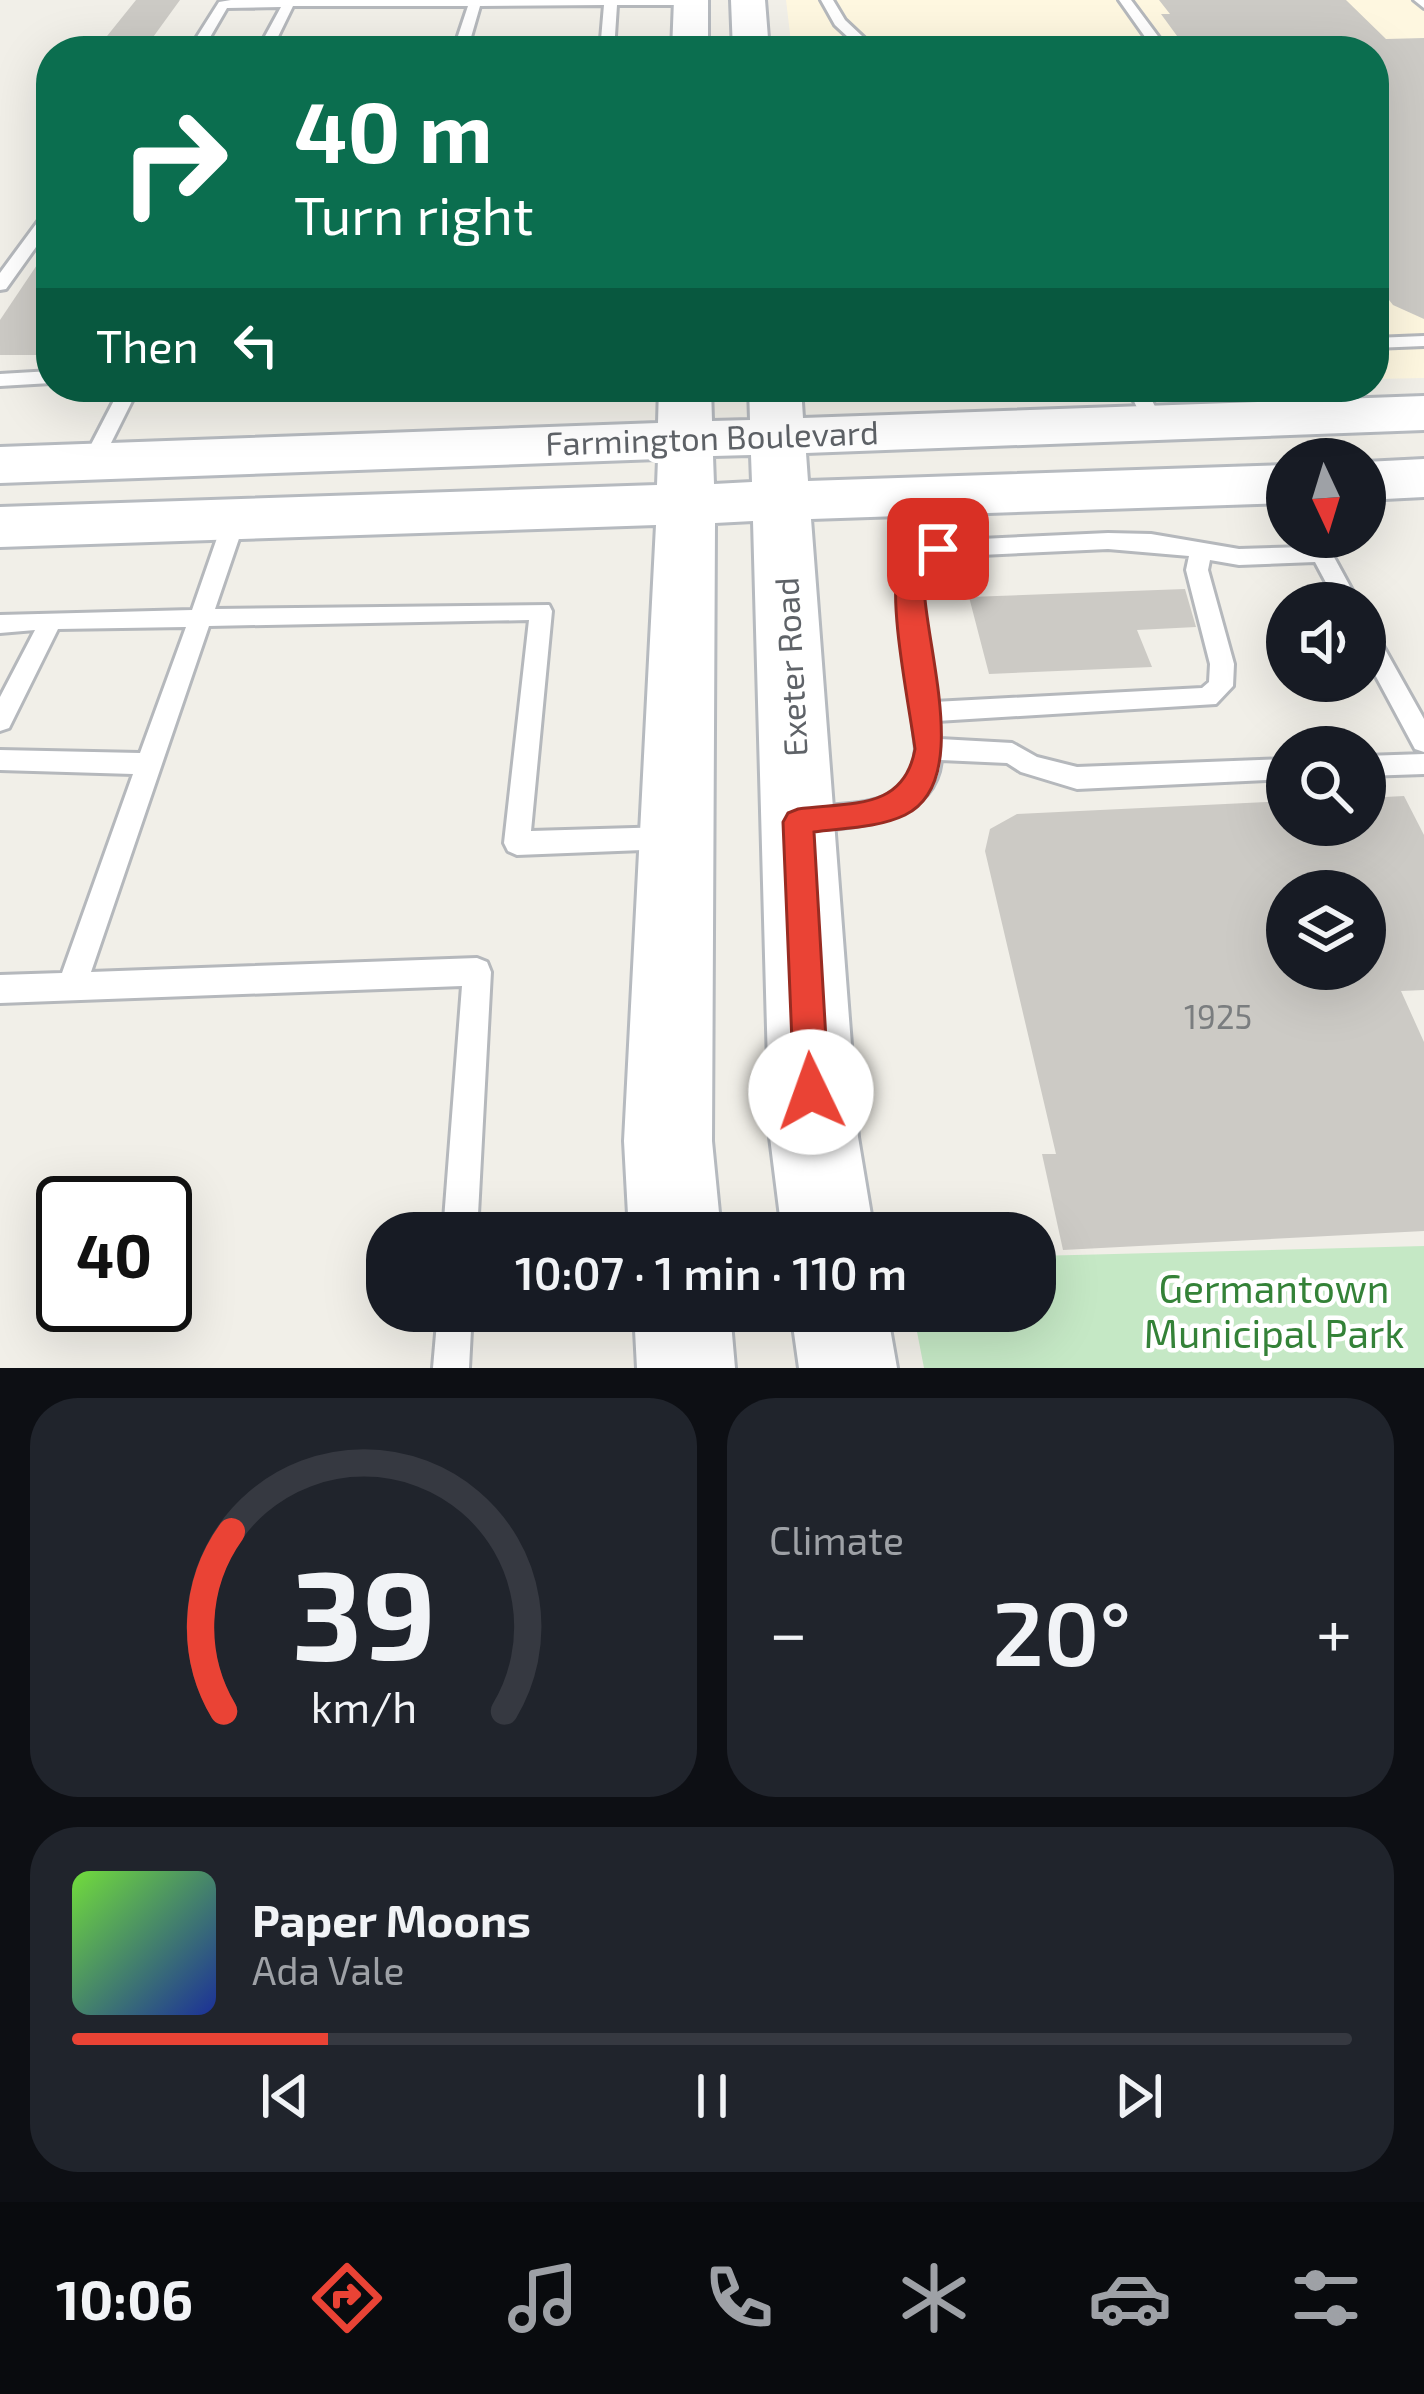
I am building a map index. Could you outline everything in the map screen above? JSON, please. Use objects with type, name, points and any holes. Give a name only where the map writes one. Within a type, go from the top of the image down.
[{"type":"main road","points":[[690,36],[691,0]]},
{"type":"main road","points":[[748,0],[751,36]]},
{"type":"main road","name":"Farmington Boulevard","points":[[0,465],[778,440],[1145,406],[1424,413]]},
{"type":"main road","name":"Farmington Boulevard","points":[[778,440],[1266,484]]},
{"type":"main road","name":"Exeter Road","points":[[778,440],[814,1137],[825,1212]]},
{"type":"main road","points":[[673,1212],[668,1141],[685,442]]},
{"type":"main road","name":"Farmington Boulevard","points":[[0,527],[235,518],[685,442]]},
{"type":"main road","points":[[1386,480],[1424,478]]},
{"type":"main road","points":[[683,1332],[686,1368]]},
{"type":"main road","points":[[842,1332],[848,1368]]},
{"type":"lane","points":[[204,36],[223,5],[691,0]]},
{"type":"lane","points":[[827,0],[855,36]]},
{"type":"lane","points":[[1125,0],[1151,36]]},
{"type":"lane","points":[[465,36],[475,2]]},
{"type":"lane","points":[[608,36],[611,2]]},
{"type":"lane","points":[[272,36],[289,3]]},
{"type":"lane","points":[[0,285],[36,236]]},
{"type":"lane","points":[[1389,342],[1424,341]]},
{"type":"lane","points":[[0,380],[36,378]]},
{"type":"lane","points":[[91,464],[122,402]]},
{"type":"lane","points":[[72,985],[235,518]]},
{"type":"lane","points":[[798,822],[902,803],[925,778],[929,749],[909,596],[911,567],[922,554],[938,549],[1108,541],[1151,542],[1200,554],[1266,549]]},
{"type":"lane","points":[[924,712],[1207,697],[1221,686],[1222,664],[1196,570],[1200,554]]},
{"type":"lane","points":[[0,624],[541,611],[518,844],[677,838]]},
{"type":"lane","points":[[0,721],[51,621]]},
{"type":"lane","points":[[1386,672],[1424,742]]},
{"type":"lane","points":[[929,749],[1012,753],[1030,765],[1077,778],[1266,771]]},
{"type":"lane","points":[[0,760],[149,764]]},
{"type":"lane","points":[[1386,765],[1424,764]]},
{"type":"lane","points":[[0,989],[478,972],[461,1212]]},
{"type":"lane","points":[[452,1368],[454,1332]]},
{"type":"shaded area","points":[[786,0],[1424,0],[1424,378],[1389,379],[1389,36],[790,36]]},
{"type":"green space","name":"Germantown Municipal Park","points":[[1424,1246],[1424,1368],[924,1368],[917,1332],[1056,1332],[1056,1255]]},
{"type":"building","points":[[136,0],[180,0],[154,36],[107,36]]},
{"type":"building","points":[[1159,0],[1346,0],[1383,36],[1177,36],[1161,14],[1170,14]]},
{"type":"building","points":[[1424,38],[1424,319],[1389,300],[1389,39]]},
{"type":"building","points":[[36,266],[36,355],[0,355],[0,320]]},
{"type":"building","points":[[1185,589],[1196,627],[1137,630],[1152,667],[989,674],[969,597]]},
{"type":"building","points":[[1404,796],[1424,835],[1424,990],[1401,991],[1424,1042],[1424,1231],[1063,1250],[1042,1154],[1056,1154],[985,851],[990,829],[1017,814],[1266,802],[1266,846],[1386,846],[1386,797]]},
{"type":"route","points":[[811,1092],[798,822],[886,809],[902,803],[925,778],[929,749],[909,596],[911,567],[922,554],[938,549]]}]
